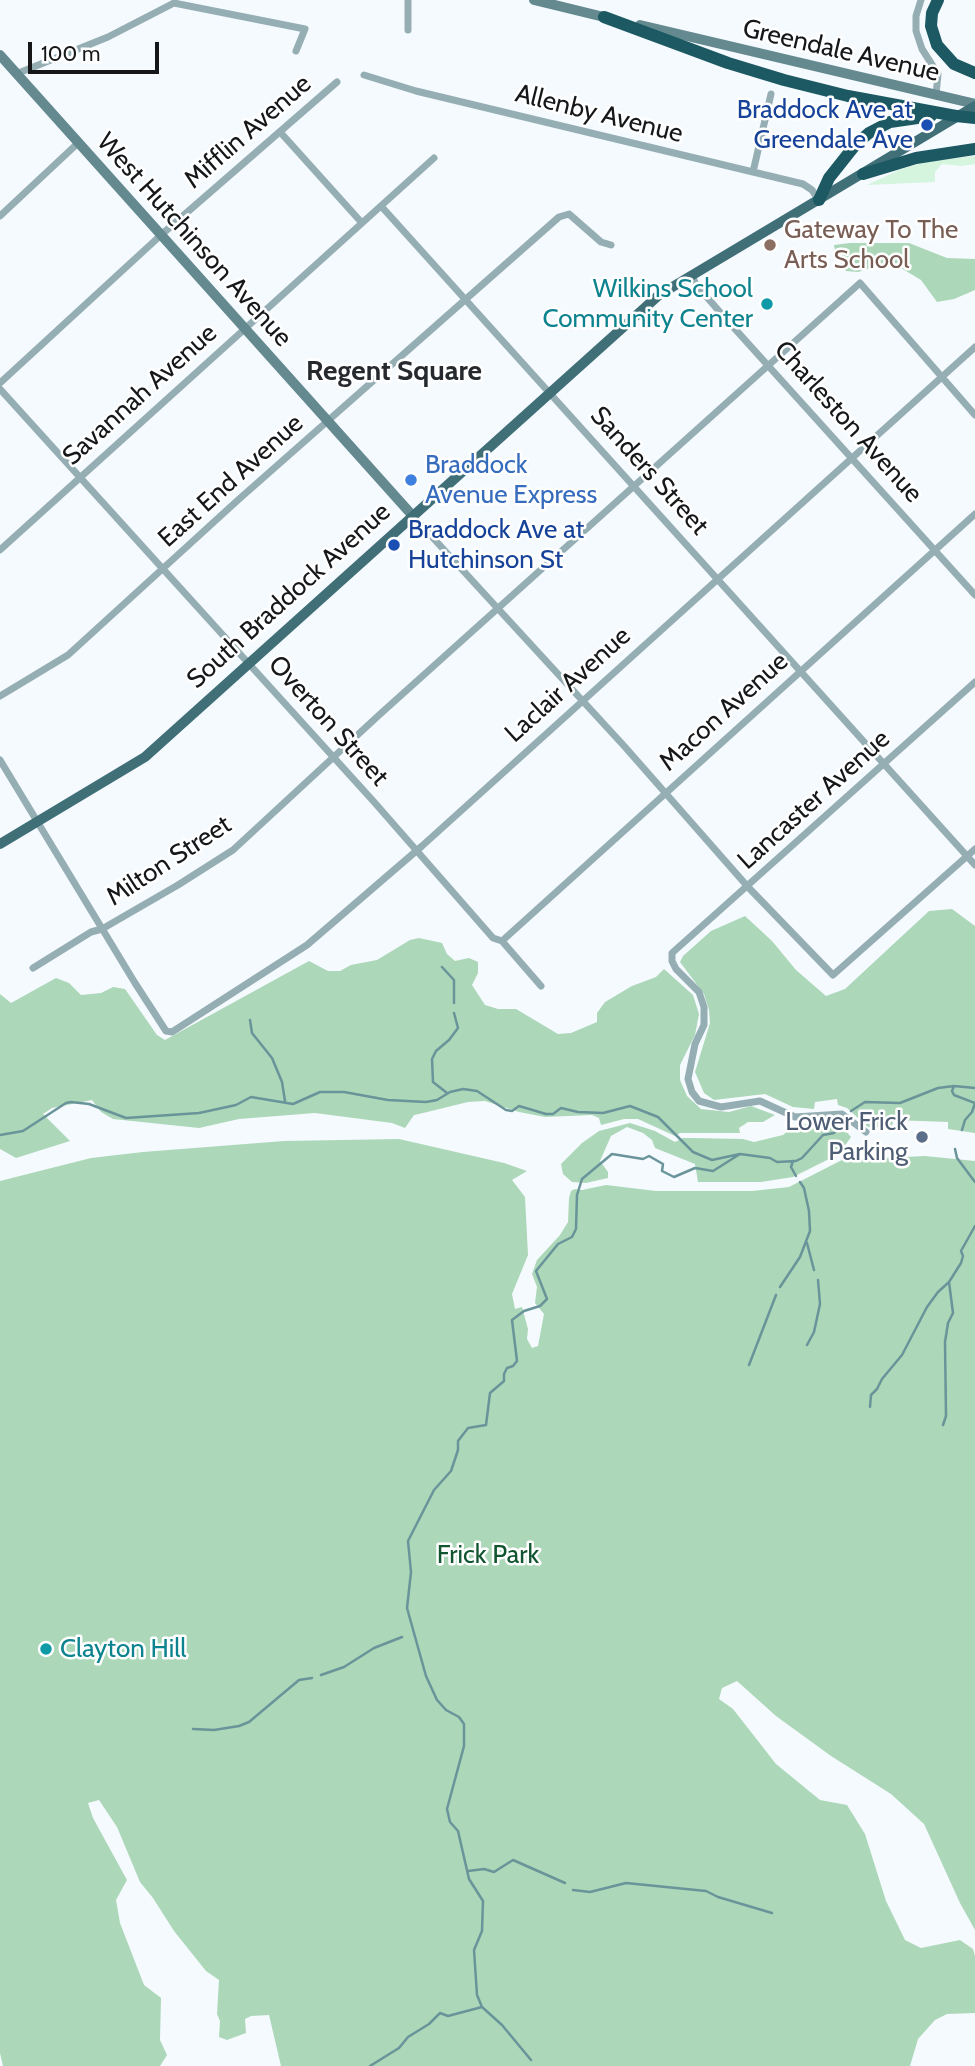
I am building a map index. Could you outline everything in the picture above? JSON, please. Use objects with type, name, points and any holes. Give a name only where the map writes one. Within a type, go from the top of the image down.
[{"type":"highway","points":[[938,0],[931,19],[937,45],[954,64],[975,73]]},
{"type":"highway","points":[[604,17],[764,75],[936,114],[975,118]]},
{"type":"highway","points":[[819,200],[830,178],[856,144],[869,133],[890,122],[936,114]]},
{"type":"highway","points":[[863,174],[920,157],[975,149]]},
{"type":"main road","name":"South Braddock Avenue","points":[[0,844],[145,757],[659,295],[975,105]]},
{"type":"street","points":[[408,0],[408,30]]},
{"type":"street","name":"Greendale Avenue","points":[[534,0],[975,105]]},
{"type":"street","points":[[921,0],[916,16],[916,31],[922,49],[938,74],[936,95]]},
{"type":"street","points":[[16,74],[108,37],[174,3],[186,2],[193,7],[306,29],[296,51]]},
{"type":"street","name":"West Hutchinson Avenue","points":[[0,55],[412,515]]},
{"type":"street","name":"Allenby Avenue","points":[[364,75],[454,100],[808,187],[819,200]]},
{"type":"street","name":"Mifflin Avenue","points":[[0,383],[161,236],[337,82]]},
{"type":"street","points":[[753,172],[771,94]]},
{"type":"street","points":[[281,133],[362,223]]},
{"type":"street","points":[[0,216],[78,143]]},
{"type":"street","name":"Savannah Avenue","points":[[0,550],[434,158]]},
{"type":"street","name":"Sanders Street","points":[[381,206],[975,865]]},
{"type":"street","name":"East End Avenue","points":[[0,696],[68,655],[238,500],[559,217],[569,214],[601,242],[611,245]]},
{"type":"street","name":"Charleston Avenue","points":[[692,276],[697,286],[726,319],[975,595]]},
{"type":"street","points":[[498,608],[859,284],[975,415]]},
{"type":"street","name":"Laclair Avenue","points":[[102,929],[166,1031],[172,1032],[298,953],[582,702],[975,347]]},
{"type":"street","name":"Overton Street","points":[[0,389],[496,943],[541,986]]},
{"type":"street","name":"Macon Avenue","points":[[496,943],[975,514]]},
{"type":"street","points":[[412,515],[625,747],[748,887],[833,975],[975,849]]},
{"type":"street","name":"Milton Street","points":[[33,968],[233,850],[498,608]]},
{"type":"street","name":"Lancaster Avenue","points":[[866,1132],[842,1114],[796,1117],[760,1101],[721,1107],[699,1101],[692,1092],[688,1079],[695,1044],[704,1025],[704,1007],[699,992],[671,961],[679,945],[748,887],[975,682]]},
{"type":"street","points":[[0,760],[102,929]]},
{"type":"green space","points":[[975,156],[975,164],[942,164],[935,172],[935,182],[867,185],[899,170],[929,161]]},
{"type":"green space","points":[[909,243],[947,258],[975,259],[975,290],[954,299],[937,302],[921,280],[887,263],[858,272],[846,271],[836,256],[834,245]]},
{"type":"green space","points":[[952,909],[975,926],[975,1133],[948,1129],[948,1122],[893,1120],[892,1128],[868,1127],[847,1108],[838,1105],[837,1099],[815,1102],[814,1109],[793,1107],[765,1094],[714,1100],[704,1093],[695,1072],[710,1023],[709,1010],[704,994],[680,962],[683,956],[711,931],[745,916],[772,941],[796,970],[826,996],[845,989],[929,911]]},
{"type":"green space","points":[[419,938],[442,943],[447,954],[455,961],[469,958],[478,962],[478,973],[472,985],[485,1005],[498,1009],[516,1009],[558,1034],[571,1033],[597,1022],[597,1013],[605,1002],[632,986],[656,977],[664,969],[693,995],[699,1014],[695,1035],[680,1065],[680,1080],[687,1096],[701,1109],[729,1112],[751,1106],[775,1115],[763,1122],[748,1122],[739,1128],[740,1133],[680,1133],[675,1136],[638,1119],[624,1119],[601,1125],[599,1118],[592,1115],[545,1117],[485,1101],[468,1102],[414,1115],[405,1128],[392,1123],[315,1113],[239,1119],[199,1128],[113,1119],[101,1112],[92,1100],[52,1108],[43,1114],[70,1141],[16,1158],[0,1149],[0,994],[11,1003],[56,978],[69,983],[81,995],[101,993],[113,987],[125,989],[157,1035],[165,1040],[309,961],[328,971],[340,971],[351,965],[377,960],[410,940]]},
{"type":"green space","points":[[630,1123],[655,1131],[675,1142],[683,1138],[693,1138],[743,1139],[754,1142],[783,1135],[796,1125],[830,1123],[839,1123],[851,1137],[829,1159],[793,1177],[761,1182],[698,1182],[695,1164],[655,1148],[652,1140],[643,1133],[627,1127],[611,1136],[600,1161],[608,1172],[608,1178],[586,1183],[572,1182],[563,1174],[561,1164],[582,1143],[599,1131]]},
{"type":"green space","name":"Frick Park","points":[[399,1139],[504,1163],[527,1171],[512,1180],[525,1197],[528,1255],[512,1294],[515,1309],[522,1307],[528,1329],[527,1339],[532,1348],[538,1346],[544,1314],[535,1303],[537,1287],[532,1274],[537,1260],[568,1222],[569,1198],[571,1191],[575,1189],[606,1185],[656,1191],[752,1191],[789,1187],[842,1160],[925,1156],[975,1161],[975,1930],[924,1824],[891,1794],[831,1756],[776,1716],[737,1681],[722,1688],[719,1699],[733,1709],[776,1764],[820,1800],[847,1805],[865,1834],[886,1901],[905,1940],[921,1948],[960,1940],[973,1949],[975,2013],[947,2014],[935,2020],[918,2039],[910,2066],[281,2066],[269,2015],[245,2019],[246,2033],[227,2040],[219,2037],[219,1980],[206,1971],[140,1882],[117,1827],[99,1800],[88,1803],[93,1818],[127,1880],[116,1900],[120,1923],[144,1985],[161,1998],[160,2040],[167,2055],[160,2066],[3,2066],[0,2053],[0,1181],[91,1158],[143,1152],[284,1141]]},
{"type":"waterway","points":[[442,967],[454,980],[454,1003]]},
{"type":"waterway","points":[[447,1093],[433,1082],[432,1059],[458,1028],[454,1013]]},
{"type":"waterway","points":[[250,1020],[252,1033],[272,1058],[282,1082],[285,1101]]},
{"type":"waterway","points":[[954,1086],[954,1095],[975,1103],[962,1130]]},
{"type":"waterway","points":[[851,1111],[865,1102],[900,1103],[938,1088],[975,1088]]},
{"type":"waterway","points":[[0,1135],[23,1131],[71,1102],[89,1104],[126,1118],[199,1113],[236,1105],[251,1097],[293,1104],[320,1092],[344,1092],[388,1100],[426,1102],[463,1089],[477,1091],[506,1110],[512,1111],[519,1106],[546,1114],[553,1114],[561,1108],[603,1113],[630,1106],[658,1117],[693,1152],[712,1160],[740,1154],[770,1158],[777,1162],[796,1161],[823,1135],[834,1133],[842,1124]]},
{"type":"waterway","points":[[955,1149],[957,1158],[975,1182]]},
{"type":"waterway","points":[[531,2060],[502,2025],[482,2007],[477,1995],[474,1950],[482,1931],[483,1901],[469,1879],[458,1831],[450,1822],[447,1809],[464,1746],[464,1724],[437,1700],[426,1676],[407,1608],[411,1572],[408,1541],[434,1490],[451,1471],[458,1441],[468,1428],[486,1425],[490,1393],[504,1381],[507,1368],[517,1361],[512,1320],[524,1311],[540,1306],[547,1299],[536,1271],[558,1244],[572,1237],[576,1229],[577,1195],[582,1179],[612,1154],[643,1159],[649,1156],[663,1164],[662,1171],[674,1177],[695,1168],[713,1171],[740,1154]]},
{"type":"waterway","points":[[793,1161],[791,1167],[796,1176]]},
{"type":"waterway","points":[[780,1287],[800,1257],[810,1231],[809,1211],[800,1182]]},
{"type":"waterway","points":[[870,1407],[871,1395],[902,1355],[927,1307],[949,1282],[961,1263],[961,1251],[975,1226]]},
{"type":"waterway","points":[[807,1243],[814,1270]]},
{"type":"waterway","points":[[807,1345],[814,1332],[820,1304],[818,1280]]},
{"type":"waterway","points":[[943,1425],[946,1416],[945,1342],[948,1323],[953,1313],[949,1282]]},
{"type":"waterway","points":[[749,1365],[776,1295]]},
{"type":"waterway","points":[[321,1675],[344,1667],[374,1648],[402,1637]]},
{"type":"waterway","points":[[193,1729],[214,1730],[249,1722],[299,1680],[312,1678]]},
{"type":"waterway","points":[[468,1871],[484,1869],[494,1872],[513,1860],[565,1883]]},
{"type":"waterway","points":[[573,1890],[590,1892],[626,1883],[706,1891],[772,1913]]},
{"type":"waterway","points":[[370,2066],[399,2048],[408,2037],[429,2024],[440,2013],[448,2016],[482,2007]]},
{"type":"place","name":"Braddock Ave at Greendale Ave","points":[[927,125]]},
{"type":"place","name":"Gateway To The Arts School","points":[[770,245]]},
{"type":"place","name":"Wilkins School Community Center","points":[[767,304]]},
{"type":"place","name":"Braddock Avenue Express","points":[[411,480]]},
{"type":"place","name":"Braddock Ave at Hutchinson St","points":[[394,545]]},
{"type":"place","name":"Lower Frick Parking","points":[[922,1137]]},
{"type":"place","name":"Clayton Hill","points":[[46,1649]]},
{"type":"district","name":"Regent Square","points":[[394,372]]}]
